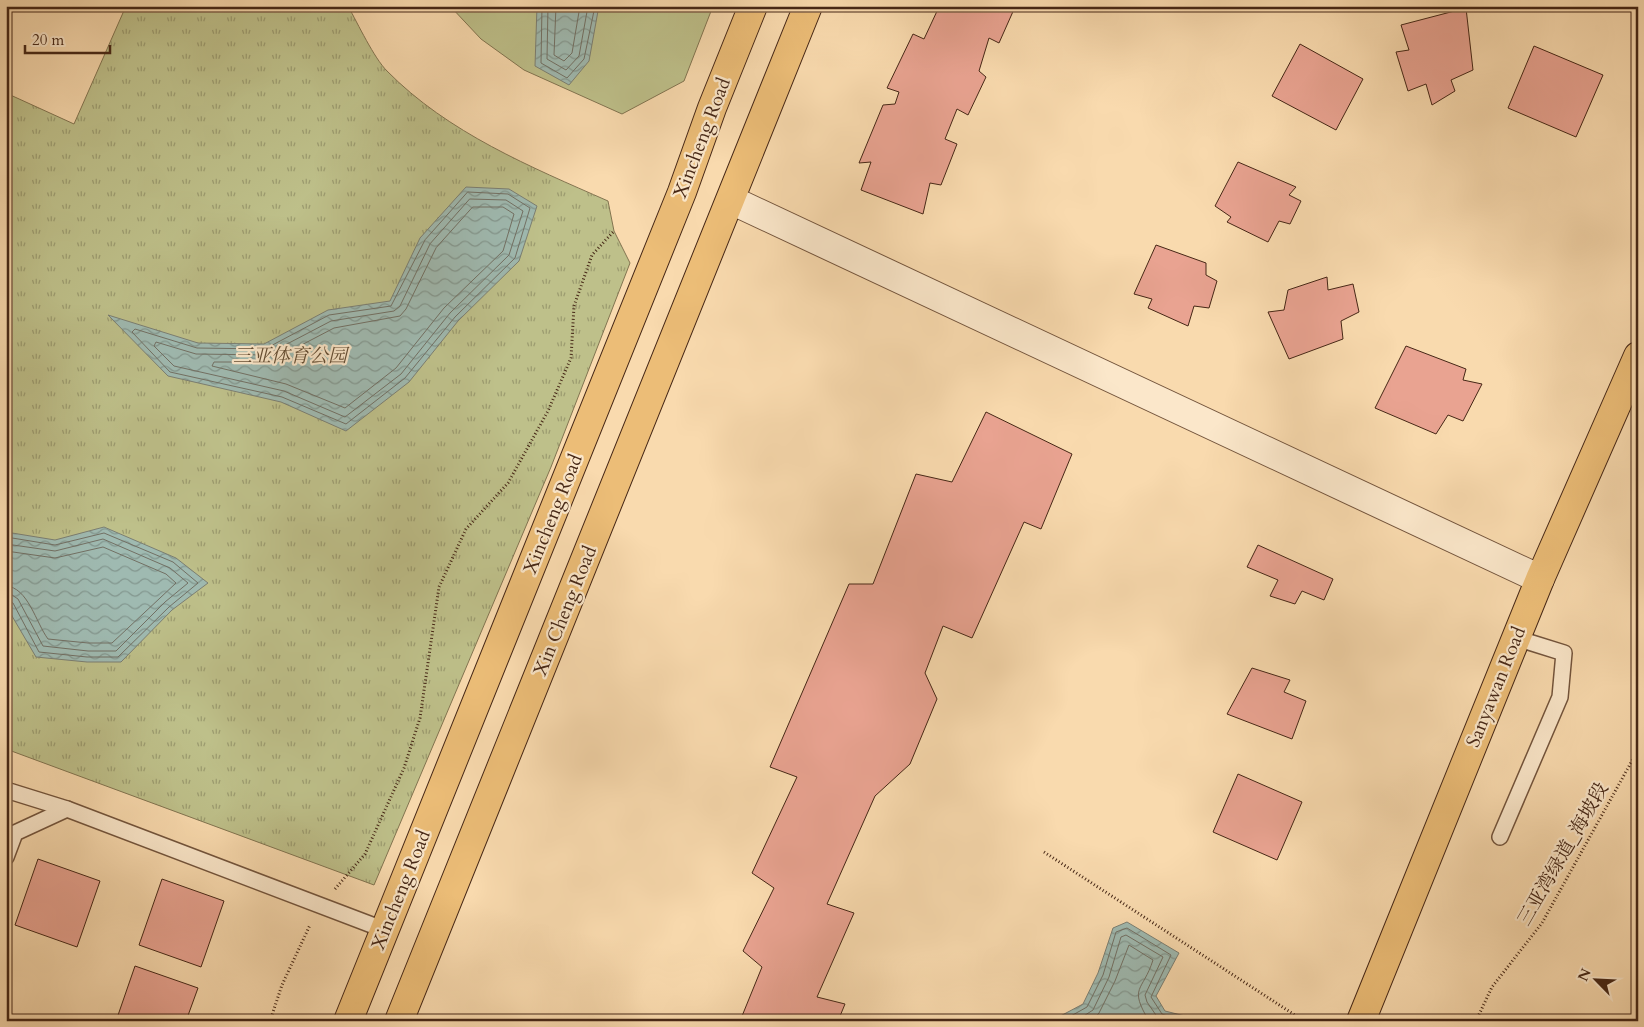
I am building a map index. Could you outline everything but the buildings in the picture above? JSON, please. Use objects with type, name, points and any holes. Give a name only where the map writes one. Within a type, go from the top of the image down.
[{"type":"main road","name":"Xincheng Road","points":[[348,1021],[682,192],[712,108],[753,6]]},
{"type":"main road","points":[[731,200],[808,6]]},
{"type":"main road","name":"Xin Cheng Road","points":[[399,1021],[731,200]]},
{"type":"main road","name":"Sanyawan Road","points":[[1361,1021],[1540,579],[1638,356]]},
{"type":"street","points":[[731,200],[1540,579]]},
{"type":"lane","points":[[1500,837],[1560,697],[1564,653],[1516,638]]},
{"type":"lane","points":[[6,790],[67,809],[385,930]]},
{"type":"lane","points":[[6,858],[16,833],[67,809]]},
{"type":"path","points":[[270,1021],[282,985],[320,905],[365,854],[404,768],[420,718],[439,587],[466,529],[508,483],[548,410],[571,358],[574,306],[592,255],[614,231]]},
{"type":"path","name":"三亚湾绿道_海坡段","points":[[1476,1021],[1492,987],[1542,923],[1638,750]]},
{"type":"path","points":[[1044,852],[1304,1021]]},
{"type":"green space","name":"三亚体育公园","points":[[126,6],[348,6],[382,65],[411,93],[436,113],[520,161],[608,201],[614,231],[630,263],[551,467],[374,885],[6,749],[6,93],[74,124]]},
{"type":"green space","points":[[450,6],[713,6],[684,81],[622,114],[524,70],[481,39]]},
{"type":"water","points":[[537,6],[601,6],[598,11],[589,61],[569,85],[535,66]]},
{"type":"water","points":[[466,187],[509,189],[537,206],[519,261],[458,321],[409,382],[346,431],[281,402],[168,376],[108,315],[198,343],[264,344],[328,310],[390,301],[420,238]]},
{"type":"water","points":[[104,527],[176,558],[208,583],[172,610],[121,662],[87,662],[36,657],[12,616],[6,599],[6,532],[55,540]]},
{"type":"water","points":[[1127,922],[1179,953],[1156,996],[1165,1011],[1185,1016],[1187,1021],[1051,1021],[1083,1004],[1098,973],[1113,928]]}]
